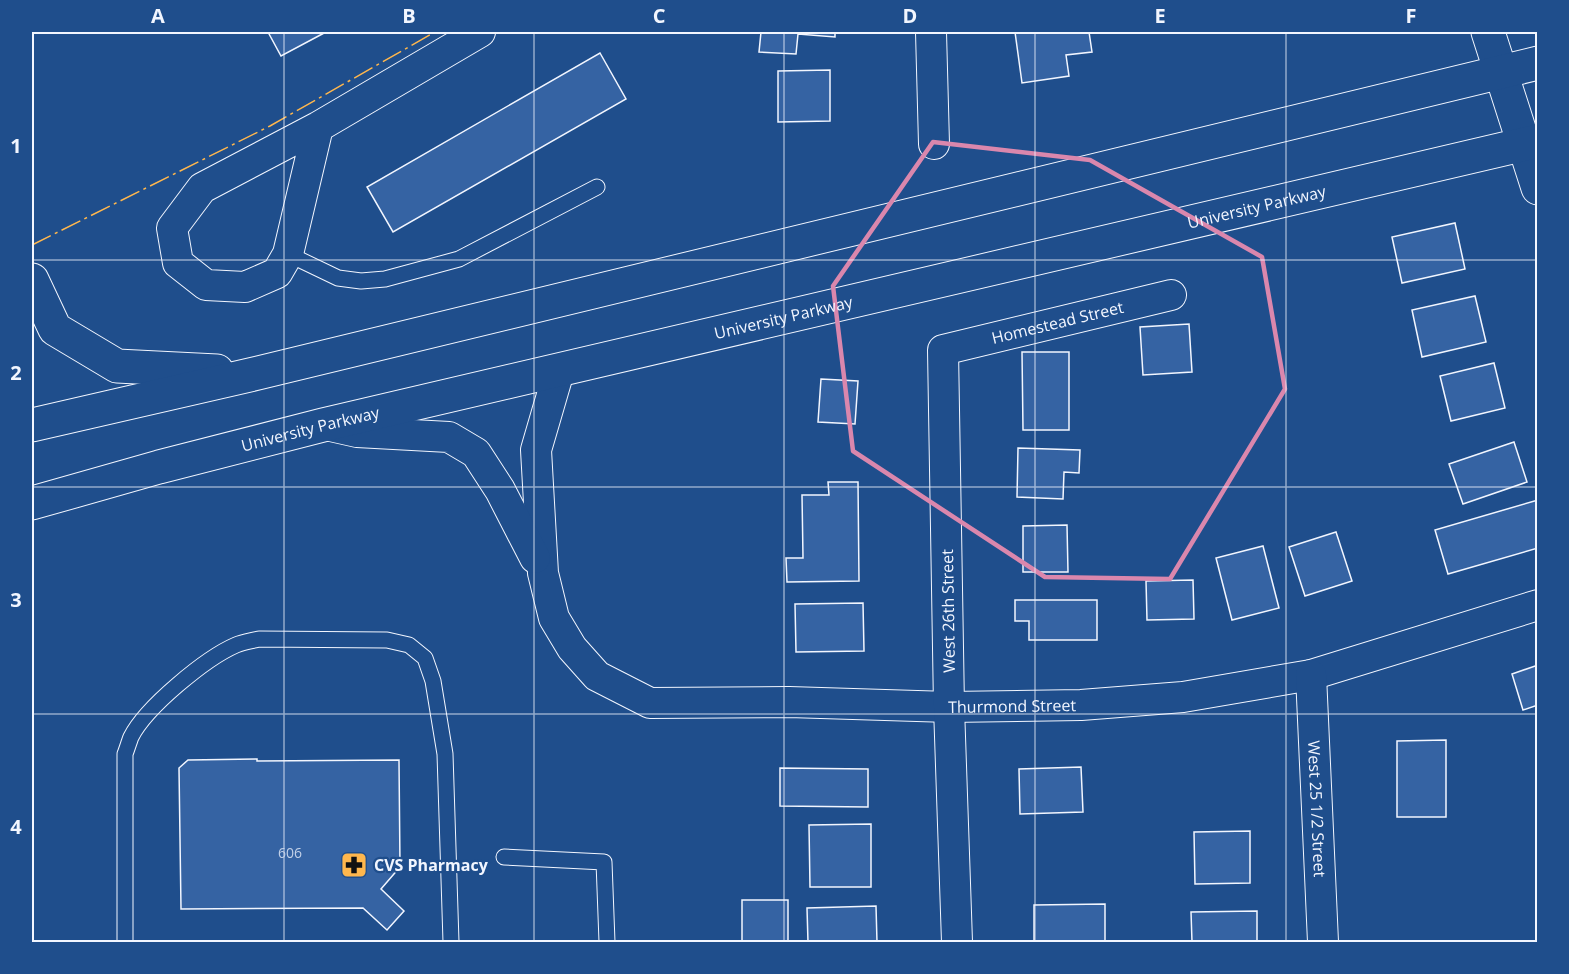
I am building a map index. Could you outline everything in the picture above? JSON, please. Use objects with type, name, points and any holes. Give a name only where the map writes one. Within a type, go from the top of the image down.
[{"type":"main road","points":[[1488,32],[1501,71],[1531,143],[1538,188]]},
{"type":"main road","points":[[32,425],[258,373],[1538,63]]},
{"type":"main road","name":"University Parkway","points":[[32,503],[159,467],[323,425],[1531,143]]},
{"type":"main road","points":[[32,280],[55,329],[117,366],[258,373]]},
{"type":"street","points":[[318,127],[288,254],[277,273],[244,287],[206,285],[178,263],[172,228],[202,188],[318,127],[480,32]]},
{"type":"street","points":[[931,32],[934,144]]},
{"type":"street","name":"Homestead Street","points":[[943,350],[1171,295]]},
{"type":"street","name":"West 26th Street","points":[[943,350],[949,707],[957,942]]},
{"type":"street","name":"Thurmond Street","points":[[559,371],[536,450],[543,573],[554,618],[572,648],[597,676],[650,703],[789,702],[949,707],[1081,705],[1183,697],[1311,675],[1538,605]]},
{"type":"street","name":"Thurmond Street","points":[[323,425],[357,432],[449,437],[463,444],[476,453],[500,490],[543,573]]},
{"type":"street","name":"West 25 1/2 Street","points":[[1311,675],[1323,942]]},
{"type":"lane","points":[[288,254],[338,278],[361,281],[385,279],[459,259],[597,187]]},
{"type":"lane","points":[[125,942],[125,754],[132,736],[148,716],[198,668],[238,644],[259,639],[387,640],[409,645],[425,658],[433,681],[445,754],[451,942]]},
{"type":"lane","points":[[504,857],[604,862],[607,942]]},
{"type":"highlighted area","points":[[933,142],[1090,160],[1262,257],[1285,389],[1170,579],[1045,577],[853,451],[833,286]]},
{"type":"building","points":[[268,32],[326,32],[281,56]]},
{"type":"building","points":[[761,32],[835,32],[835,37],[798,34],[796,54],[759,52]]},
{"type":"building","points":[[1015,32],[1089,32],[1092,52],[1066,55],[1069,76],[1022,83]]},
{"type":"building","points":[[600,53],[626,99],[393,232],[367,187]]},
{"type":"building","points":[[830,70],[830,121],[778,122],[778,71]]},
{"type":"building","points":[[1455,223],[1465,269],[1402,283],[1392,237]]},
{"type":"building","points":[[1475,296],[1486,342],[1422,357],[1412,310]]},
{"type":"building","points":[[1189,324],[1192,372],[1143,375],[1140,327]]},
{"type":"building","points":[[1022,352],[1069,352],[1069,430],[1023,430]]},
{"type":"building","points":[[1494,363],[1505,408],[1451,421],[1440,376]]},
{"type":"building","points":[[821,379],[858,381],[855,424],[818,422]]},
{"type":"building","points":[[1514,442],[1527,482],[1463,504],[1449,464]]},
{"type":"building","points":[[1018,448],[1080,450],[1079,473],[1064,472],[1063,499],[1017,497]]},
{"type":"building","points":[[828,482],[858,482],[859,581],[787,582],[786,558],[803,558],[802,495],[829,495]]},
{"type":"building","points":[[1538,500],[1538,548],[1448,574],[1435,530]]},
{"type":"building","points":[[1067,525],[1068,572],[1023,572],[1023,526]]},
{"type":"building","points":[[1336,532],[1352,581],[1305,596],[1289,547]]},
{"type":"building","points":[[1263,546],[1279,608],[1232,620],[1216,558]]},
{"type":"building","points":[[1193,580],[1194,619],[1147,620],[1146,581]]},
{"type":"building","points":[[1015,600],[1097,600],[1097,640],[1029,640],[1029,621],[1015,621]]},
{"type":"building","points":[[863,603],[864,651],[796,652],[795,604]]},
{"type":"building","points":[[1538,665],[1538,705],[1523,710],[1512,674]]},
{"type":"building","points":[[1446,740],[1446,817],[1397,817],[1397,741]]},
{"type":"building","name":"CVS Pharmacy","points":[[257,759],[257,761],[399,760],[400,867],[381,889],[404,911],[387,930],[363,908],[181,909],[179,768],[188,760]]},
{"type":"building","points":[[1081,767],[1083,812],[1020,814],[1019,769]]},
{"type":"building","points":[[780,768],[868,769],[868,807],[780,806]]},
{"type":"building","points":[[871,824],[871,887],[810,887],[809,825]]},
{"type":"building","points":[[1250,831],[1250,883],[1195,884],[1194,832]]},
{"type":"building","points":[[742,900],[788,900],[788,942],[742,942]]},
{"type":"building","points":[[1105,904],[1105,942],[1034,942],[1034,905]]},
{"type":"building","points":[[876,906],[877,942],[808,942],[807,908]]},
{"type":"building","points":[[1257,911],[1257,942],[1192,942],[1191,912]]},
{"type":"power","points":[[32,245],[270,126],[435,32]]},
{"type":"place","name":"CVS Pharmacy","points":[[354,865]]}]
